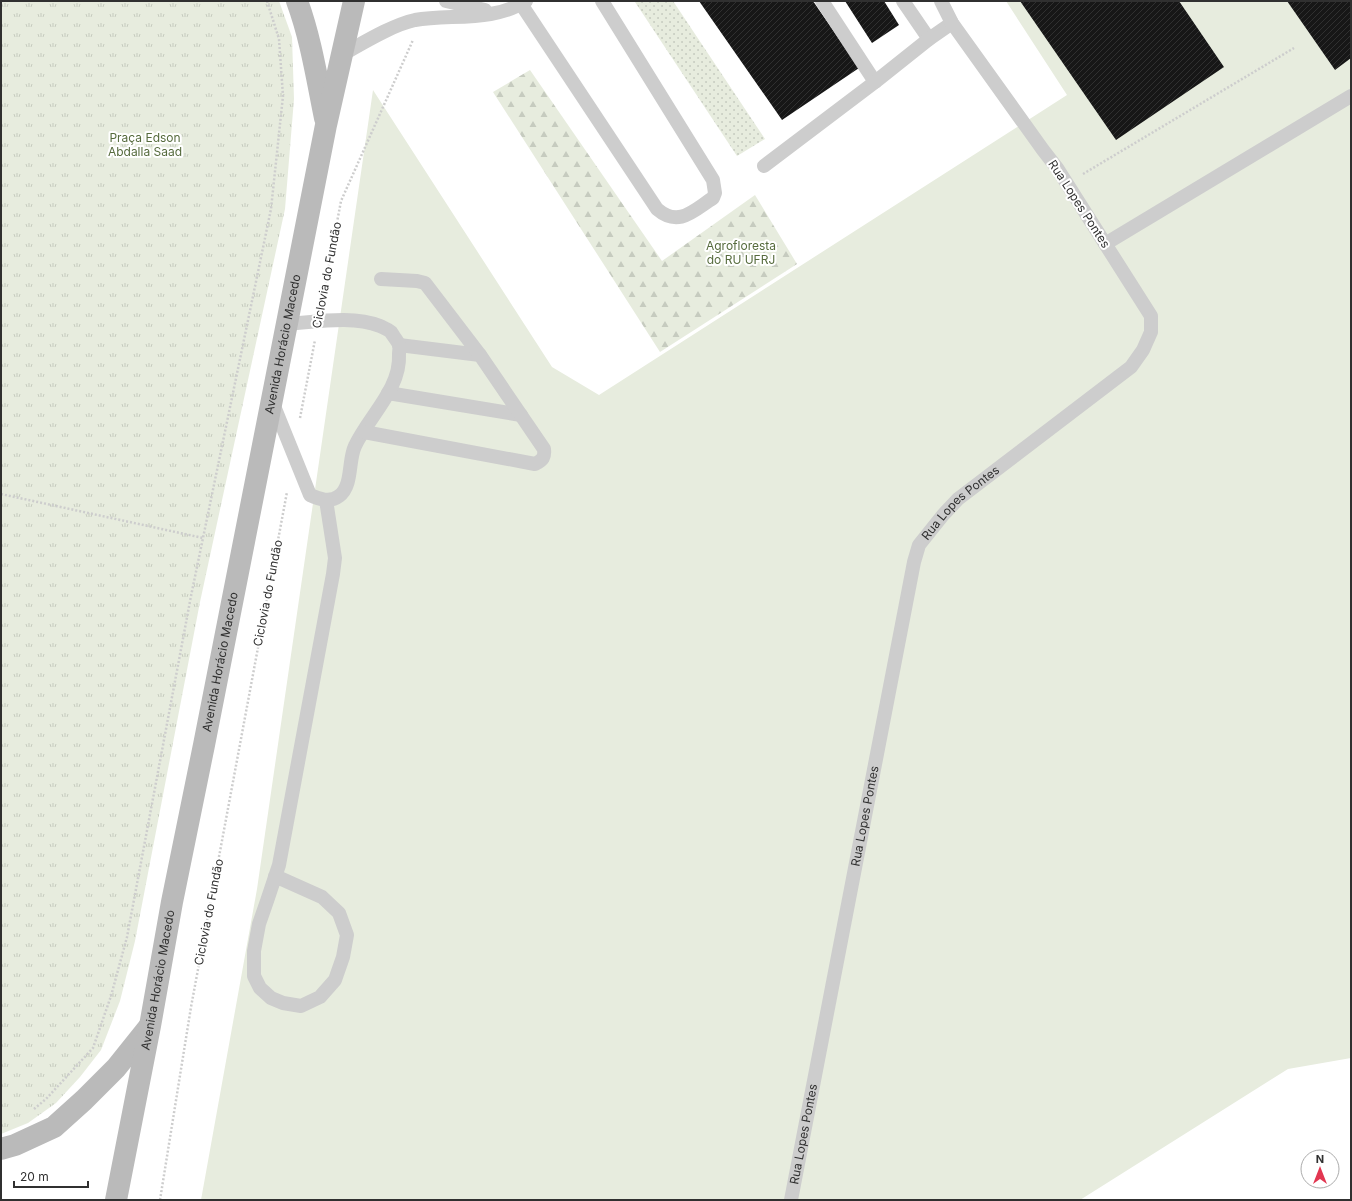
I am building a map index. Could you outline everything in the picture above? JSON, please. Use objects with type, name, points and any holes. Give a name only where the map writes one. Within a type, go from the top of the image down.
[{"type":"street","points":[[297,1],[303,16],[312,52],[326,125]]},
{"type":"street","name":"Avenida Horácio Macedo","points":[[116,1200],[150,1026],[172,902],[326,125],[354,1]]},
{"type":"street","points":[[1,1150],[54,1127],[116,1068],[150,1026]]},
{"type":"lane","points":[[446,1],[498,13]]},
{"type":"lane","points":[[342,54],[393,28],[414,21],[498,13],[512,9],[522,2],[657,209],[663,214],[672,218],[683,218],[713,198],[715,193],[713,180],[602,1]]},
{"type":"lane","points":[[822,1],[875,82]]},
{"type":"lane","points":[[903,1],[928,39]]},
{"type":"lane","name":"Rua Lopes Pontes","points":[[791,1200],[909,585],[919,544],[942,515],[958,499],[1131,367],[1143,350],[1151,332],[1151,316],[1067,183],[952,23],[941,1]]},
{"type":"lane","points":[[764,166],[875,82],[928,39],[952,23]]},
{"type":"lane","points":[[1105,244],[1351,96]]},
{"type":"lane","points":[[364,432],[535,464],[541,461],[545,456],[544,449],[480,355],[425,283],[417,280],[381,279]]},
{"type":"lane","points":[[272,401],[310,495],[326,500],[338,497],[346,490],[355,446],[388,393],[397,375],[400,360],[399,345],[389,330],[372,323],[350,320],[287,324]]},
{"type":"lane","points":[[399,345],[480,355]]},
{"type":"lane","points":[[388,393],[521,415]]},
{"type":"lane","points":[[275,876],[322,897],[340,913],[347,935],[343,957],[335,980],[320,997],[301,1006],[283,1003],[271,998],[260,988],[254,976],[254,951],[259,924],[275,876],[279,865],[333,574],[335,558],[326,500]]},
{"type":"path","points":[[28,1114],[46,1099],[92,1048],[111,996],[127,937],[191,596],[271,209],[283,96],[279,39],[267,1]]},
{"type":"path","name":"Ciclovia do Fundão","points":[[160,1200],[193,999],[341,201],[412,45],[421,20]]},
{"type":"path","points":[[1067,183],[1294,48]]},
{"type":"path","points":[[1,494],[203,538]]},
{"type":"green space","name":"Praça Edson Abdalla Saad","points":[[1,1],[279,1],[292,37],[294,99],[285,209],[200,602],[135,941],[120,1001],[101,1050],[80,1077],[56,1103],[28,1123],[1,1134]]},
{"type":"green space","points":[[673,1],[765,139],[737,156],[635,2]]},
{"type":"green space","points":[[1006,1],[1351,1],[1351,1058],[1288,1069],[1080,1200],[201,1200],[257,889],[373,90],[552,367],[599,395],[1067,95]]},
{"type":"green space","name":"Agrofloresta do RU UFRJ","points":[[530,70],[662,261],[755,195],[797,264],[660,352],[493,92]]},
{"type":"building","points":[[699,1],[813,1],[859,68],[782,120]]},
{"type":"building","points":[[845,1],[884,1],[899,25],[872,43]]},
{"type":"building","points":[[1020,1],[1179,1],[1224,67],[1116,140]]},
{"type":"building","points":[[1287,1],[1351,1],[1351,58],[1335,70]]}]
